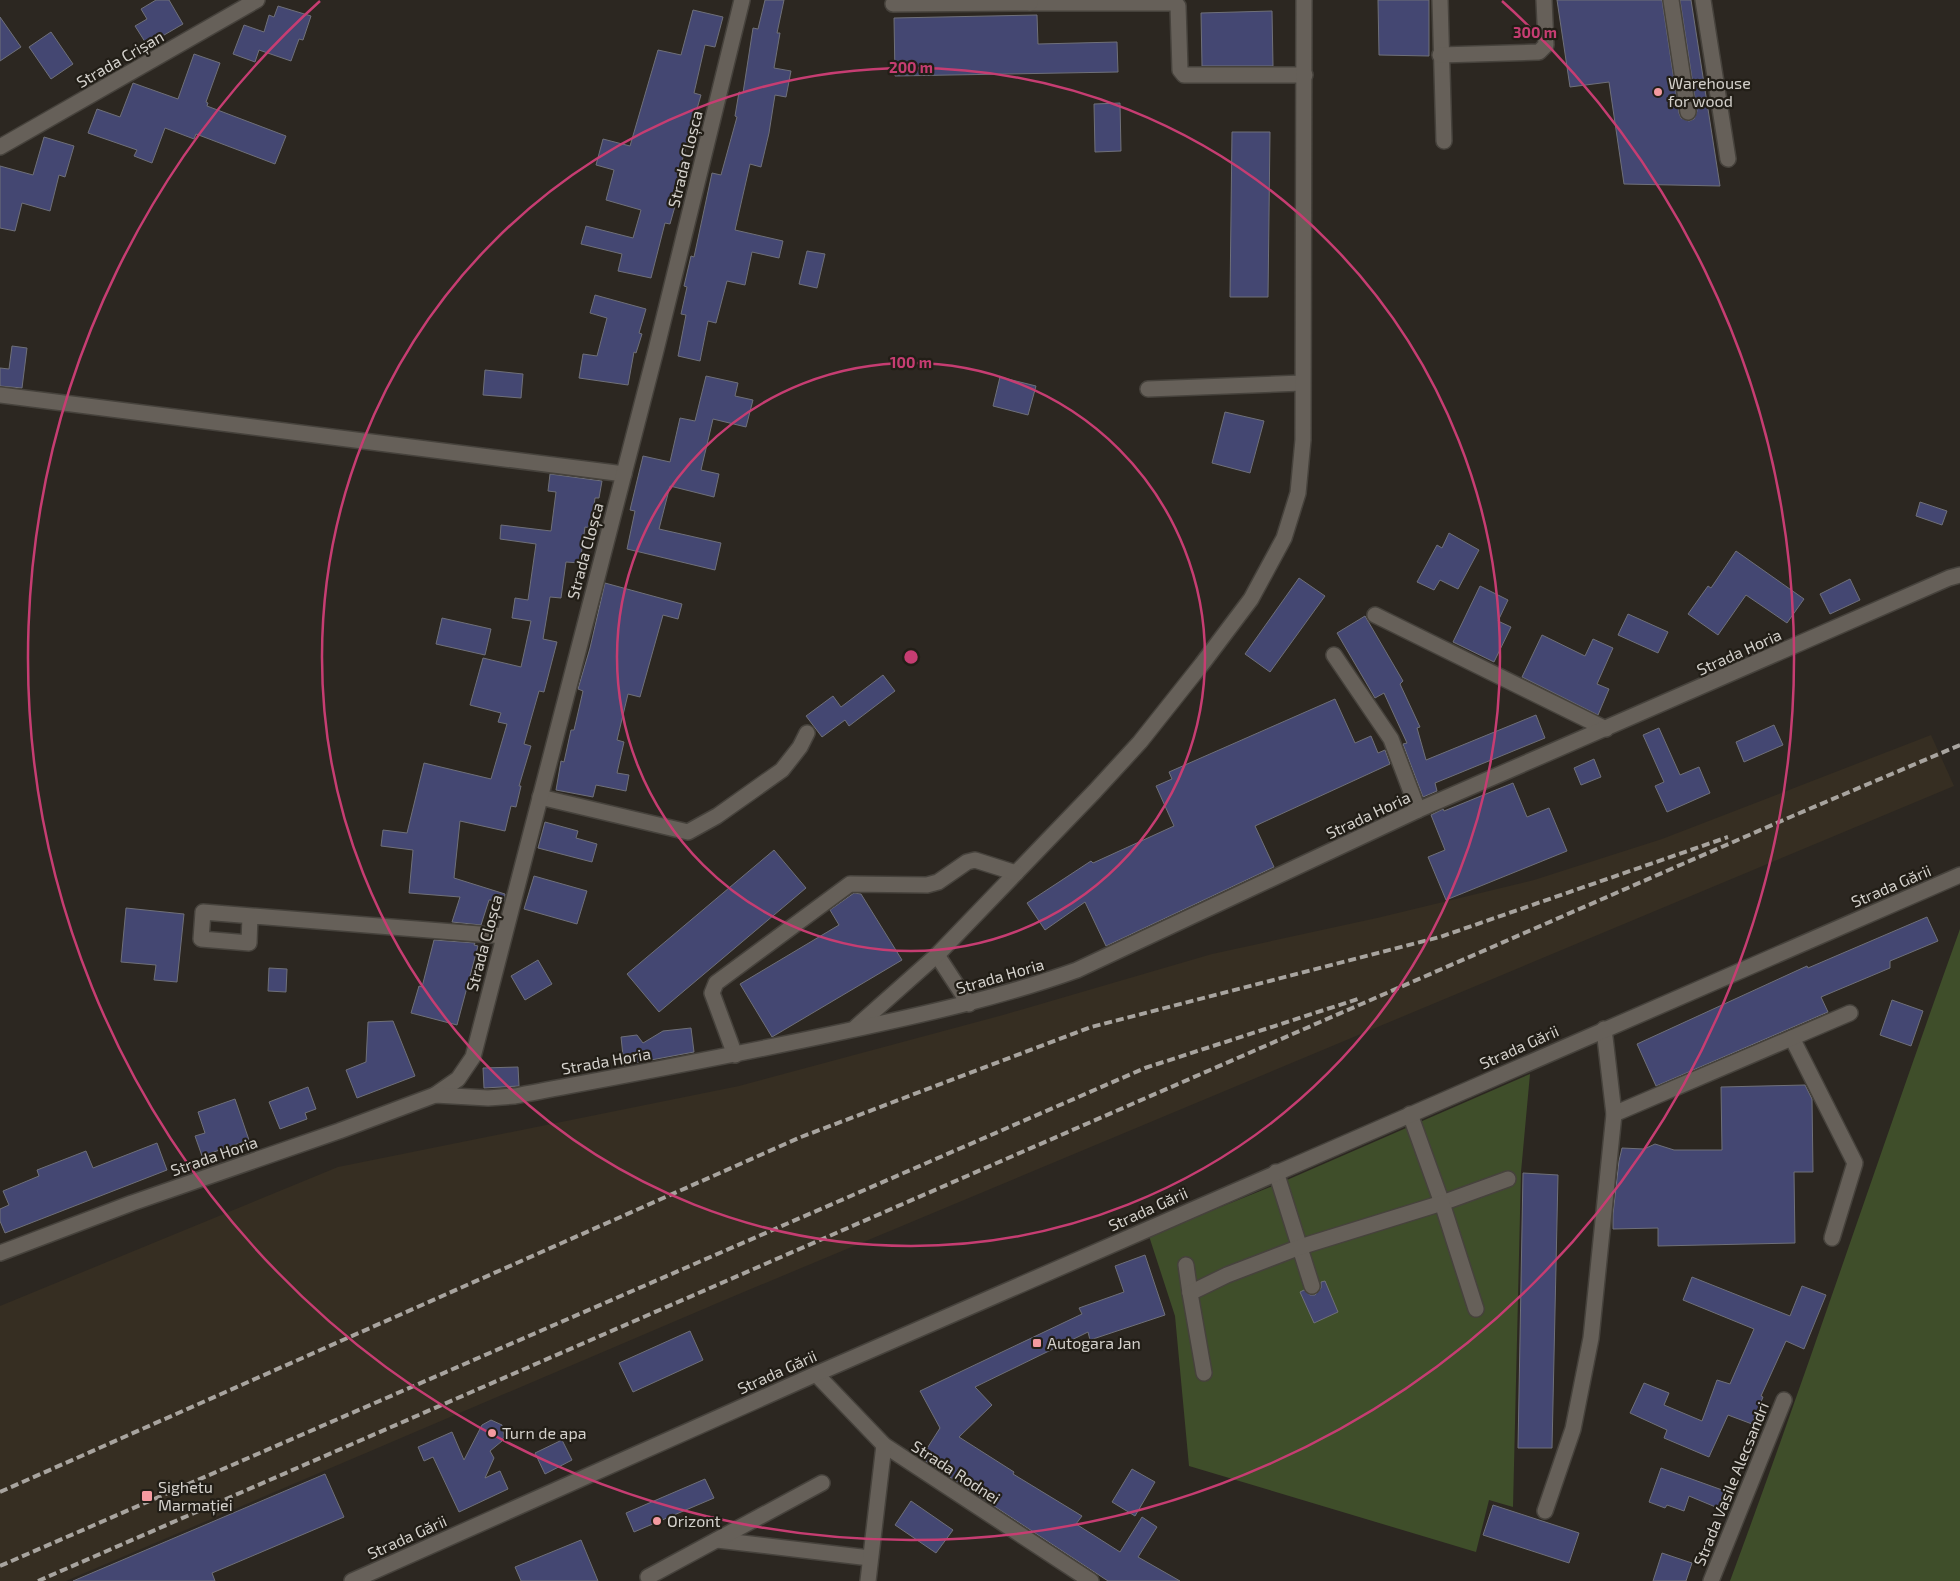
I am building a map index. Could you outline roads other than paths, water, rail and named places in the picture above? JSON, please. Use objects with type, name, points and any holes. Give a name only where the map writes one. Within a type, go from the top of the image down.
[{"type":"street","name":"Strada Crișan","points":[[0,147],[257,0]]},
{"type":"street","name":"Strada Cloșca","points":[[434,1095],[458,1079],[473,1057],[656,350],[742,0]]},
{"type":"street","points":[[854,1029],[937,955],[1140,742],[1251,599],[1284,538],[1298,493],[1303,440],[1304,0]]},
{"type":"street","points":[[1440,0],[1440,55],[1444,141]]},
{"type":"street","points":[[1440,55],[1539,52],[1546,45],[1544,0]]},
{"type":"street","points":[[1671,0],[1688,112]]},
{"type":"street","points":[[1703,0],[1728,159]]},
{"type":"street","points":[[893,4],[1030,2],[1175,3],[1178,6],[1180,70],[1184,75],[1305,75]]},
{"type":"street","points":[[1148,389],[1302,383]]},
{"type":"street","points":[[0,395],[624,474]]},
{"type":"street","name":"Strada Horia","points":[[0,1253],[132,1203],[340,1131],[434,1095],[488,1098],[515,1096],[735,1055],[968,1004],[1043,982],[1077,970],[1418,810],[1949,578],[1960,575]]},
{"type":"street","points":[[1375,615],[1606,729]]},
{"type":"street","points":[[1334,655],[1391,739],[1418,810]]},
{"type":"street","points":[[540,797],[688,832],[717,816],[782,770],[800,747],[807,732]]},
{"type":"street","points":[[735,1055],[712,993],[716,983],[850,884],[927,885],[938,882],[967,862],[975,860],[1016,873]]},
{"type":"street","name":"Strada Gării","points":[[352,1581],[1276,1172],[1960,875]]},
{"type":"street","points":[[250,916],[504,936]]},
{"type":"street","points":[[937,955],[968,1004]]},
{"type":"street","points":[[1614,1114],[1850,1013]]},
{"type":"street","points":[[1546,1511],[1572,1429],[1591,1338],[1614,1114],[1604,1029]]},
{"type":"street","points":[[1792,1038],[1855,1163],[1832,1238]]},
{"type":"street","points":[[1410,1114],[1442,1203],[1476,1309]]},
{"type":"street","points":[[1276,1172],[1312,1286]]},
{"type":"street","points":[[1190,1293],[1227,1275],[1300,1247],[1442,1203],[1508,1178]]},
{"type":"street","points":[[1186,1265],[1204,1373]]},
{"type":"street","name":"Strada Rodnei","points":[[816,1374],[884,1445],[1091,1581]]},
{"type":"street","name":"Strada Vasile Alecsandri","points":[[1711,1581],[1784,1400]]},
{"type":"street","points":[[868,1581],[884,1445]]},
{"type":"street","points":[[648,1577],[822,1483]]},
{"type":"street","points":[[717,1540],[870,1558]]},
{"type":"railway","points":[[38,1581],[1795,815],[1960,745]]},
{"type":"railway","points":[[0,1492],[801,1137],[1091,1027],[1440,937],[1728,837]]},
{"type":"railway","points":[[0,1566],[1145,1068],[1361,998]]},
{"type":"place","name":"Warehouse for wood","points":[[1658,92]]},
{"type":"place","name":"Autogara Jan","points":[[1037,1343]]},
{"type":"place","name":"Turn de apa","points":[[492,1433]]},
{"type":"place","name":"Sighetu Marmației","points":[[147,1496]]},
{"type":"place","name":"Orizont","points":[[657,1521]]}]
